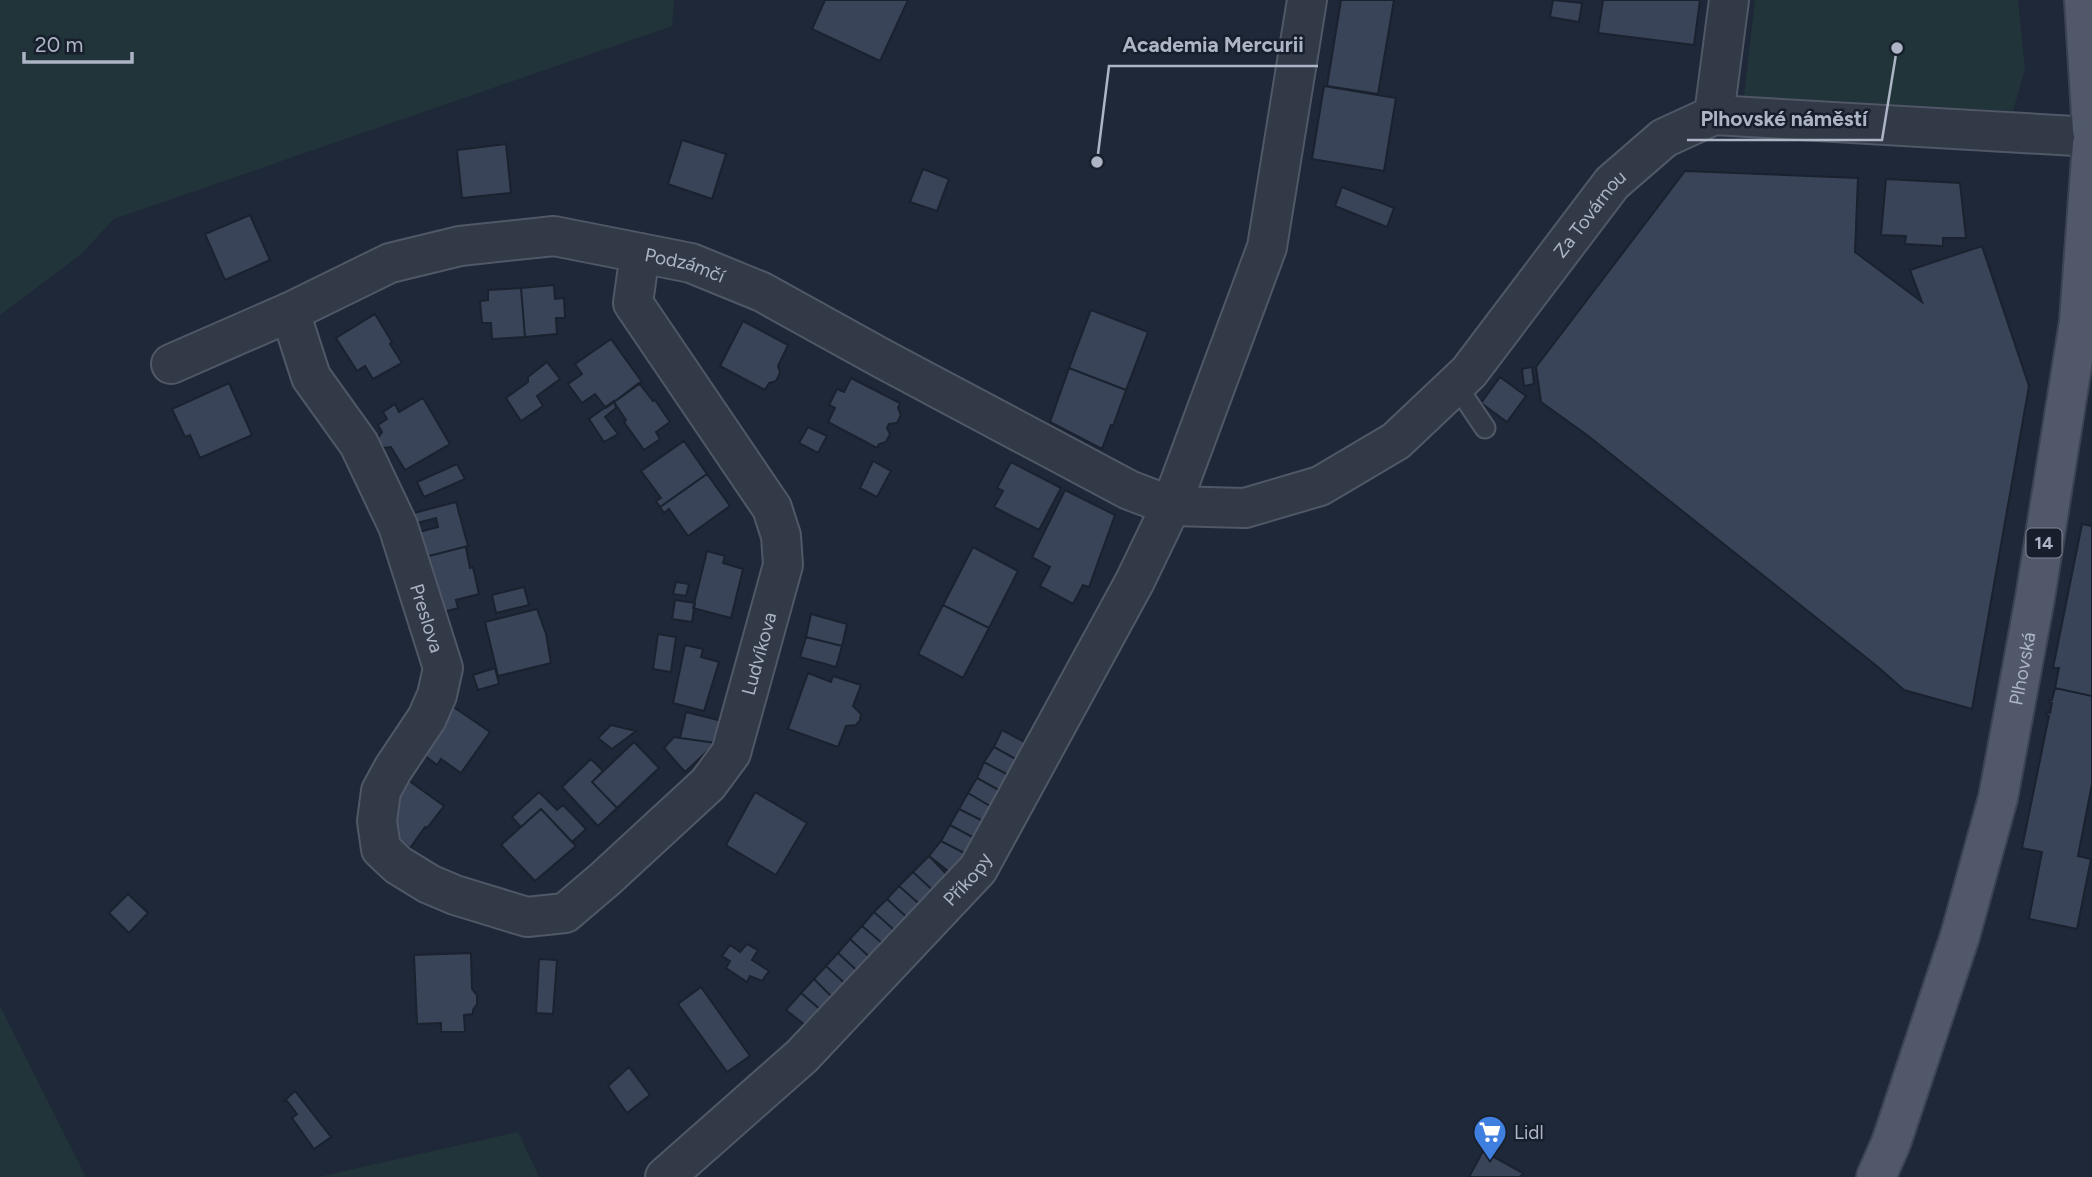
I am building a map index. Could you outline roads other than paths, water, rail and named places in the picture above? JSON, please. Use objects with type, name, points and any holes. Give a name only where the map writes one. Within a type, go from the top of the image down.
[{"type":"main road","points":[[2084,0],[2092,130]]},
{"type":"main road","name":"Plhovská","points":[[1876,1177],[1891,1143],[1960,936],[1997,798],[2035,598],[2079,322],[2092,144]]},
{"type":"street","name":"Příkopy","points":[[665,1177],[802,1056],[978,869],[1135,581],[1171,506],[1267,247],[1307,0]]},
{"type":"street","points":[[1714,115],[1729,0]]},
{"type":"street","name":"Za Továrnou","points":[[1171,506],[1245,508],[1320,486],[1396,440],[1469,372],[1612,183],[1664,138],[1714,115],[2092,137]]},
{"type":"street","name":"Podzámčí","points":[[171,364],[290,312],[390,263],[460,246],[554,236],[691,263],[762,292],[1129,490],[1171,506]]},
{"type":"street","name":"Ludvíkova","points":[[454,895],[527,917],[565,913],[708,784],[731,753],[744,713],[783,565],[781,536],[772,508],[633,303],[640,253]]},
{"type":"street","name":"Preslova","points":[[290,312],[311,377],[359,444],[398,526],[443,668],[437,695],[427,718],[381,791],[377,821],[381,849],[398,865],[429,884],[454,895]]},
{"type":"lane","points":[[1456,385],[1485,428]]},
{"type":"place","name":"Plhovské náměstí","points":[[1897,48]]},
{"type":"place","name":"Academia Mercurii","points":[[1097,162]]},
{"type":"place","name":"Lidl","points":[[1490,1162]]}]
